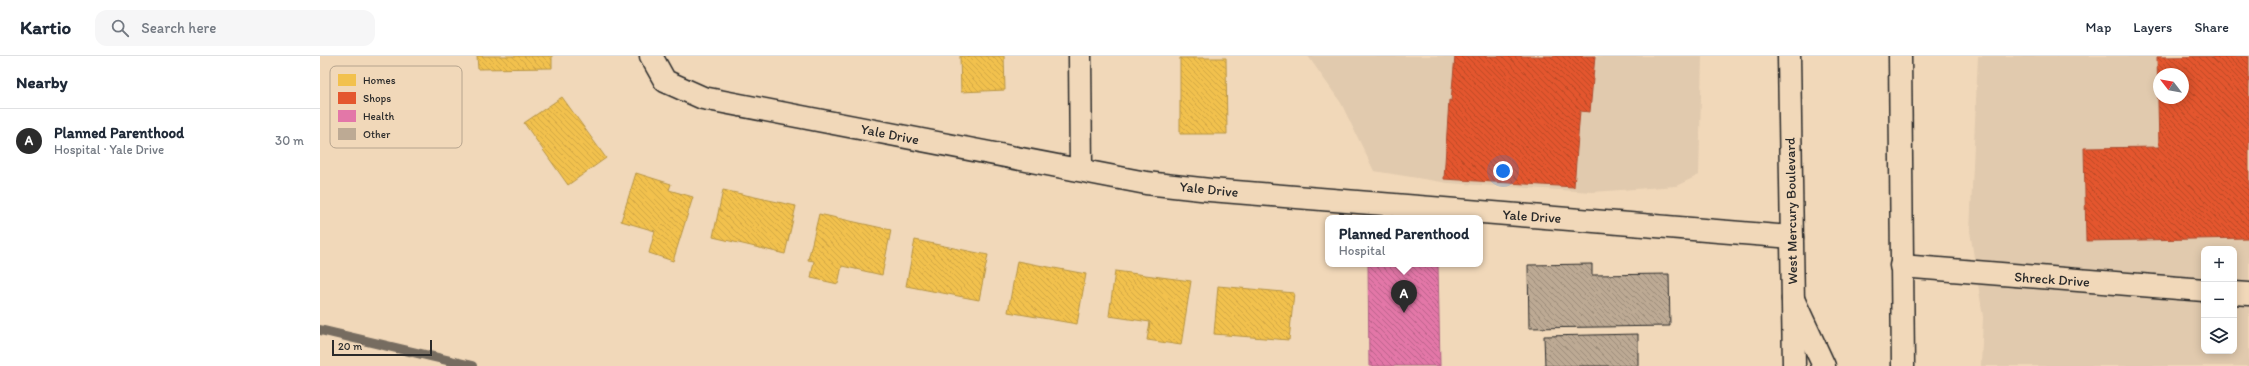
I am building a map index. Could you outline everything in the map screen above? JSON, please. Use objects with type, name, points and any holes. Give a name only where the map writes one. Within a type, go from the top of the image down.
[{"type":"main road","name":"Yale Drive","points":[[651,56],[665,81],[703,98],[1146,183],[1210,190],[1792,237]]},
{"type":"main road","points":[[1080,56],[1081,170]]},
{"type":"main road","name":"West Mercury Boulevard","points":[[1789,56],[1794,366]]},
{"type":"main road","points":[[1900,56],[1903,366]]},
{"type":"main road","name":"Shreck Drive","points":[[1901,266],[2201,290]]},
{"type":"main road","points":[[2237,293],[2249,294]]},
{"type":"main road","points":[[1793,299],[1824,366]]},
{"type":"shaded area","points":[[1308,56],[1702,56],[1699,175],[1676,186],[1593,192],[1448,183],[1374,171],[1341,103]]},
{"type":"shaded area","points":[[1978,56],[2249,56],[2249,366],[1981,366],[1983,317],[1970,231]]},
{"type":"building: Homes","points":[[477,56],[552,56],[552,68],[478,69]]},
{"type":"building: Homes","points":[[960,56],[1004,56],[1005,90],[961,92]]},
{"type":"building: Homes","points":[[1180,58],[1226,58],[1227,134],[1180,134]]},
{"type":"building: Homes","points":[[562,97],[606,158],[568,185],[524,123]]},
{"type":"building: Homes","points":[[636,173],[671,184],[669,190],[693,197],[673,261],[649,253],[655,231],[621,221]]},
{"type":"building: Homes","points":[[723,190],[796,206],[785,254],[713,237]]},
{"type":"building: Homes","points":[[819,214],[891,230],[882,275],[842,266],[838,284],[811,278],[814,261],[808,260]]},
{"type":"building: Homes","points":[[915,240],[988,255],[979,300],[906,286]]},
{"type":"building: Homes","points":[[1017,261],[1086,274],[1077,324],[1008,312]]},
{"type":"building: Homes","points":[[1115,271],[1191,281],[1181,345],[1147,340],[1150,322],[1109,316]]},
{"type":"building: Homes","points":[[1218,286],[1294,293],[1289,340],[1214,334]]},
{"type":"building: Shops","points":[[1455,56],[1595,56],[1590,112],[1580,111],[1574,187],[1444,179],[1449,100],[1451,101]]},
{"type":"building: Shops","points":[[2249,56],[2249,238],[2086,241],[2084,148],[2159,147],[2158,104],[2189,104],[2189,68],[2157,68],[2157,57]]},
{"type":"building: Health","points":[[1368,267],[1438,267],[1440,366],[1369,366]]},
{"type":"building: Other","points":[[1592,264],[1592,275],[1669,274],[1670,326],[1529,328],[1528,265]]},
{"type":"building: Other","points":[[1638,334],[1638,366],[1545,366],[1544,336]]},
{"type":"waterway","points":[[320,330],[472,366]]},
{"type":"place","name":"Planned Parenthood","points":[[1404,313]]}]
